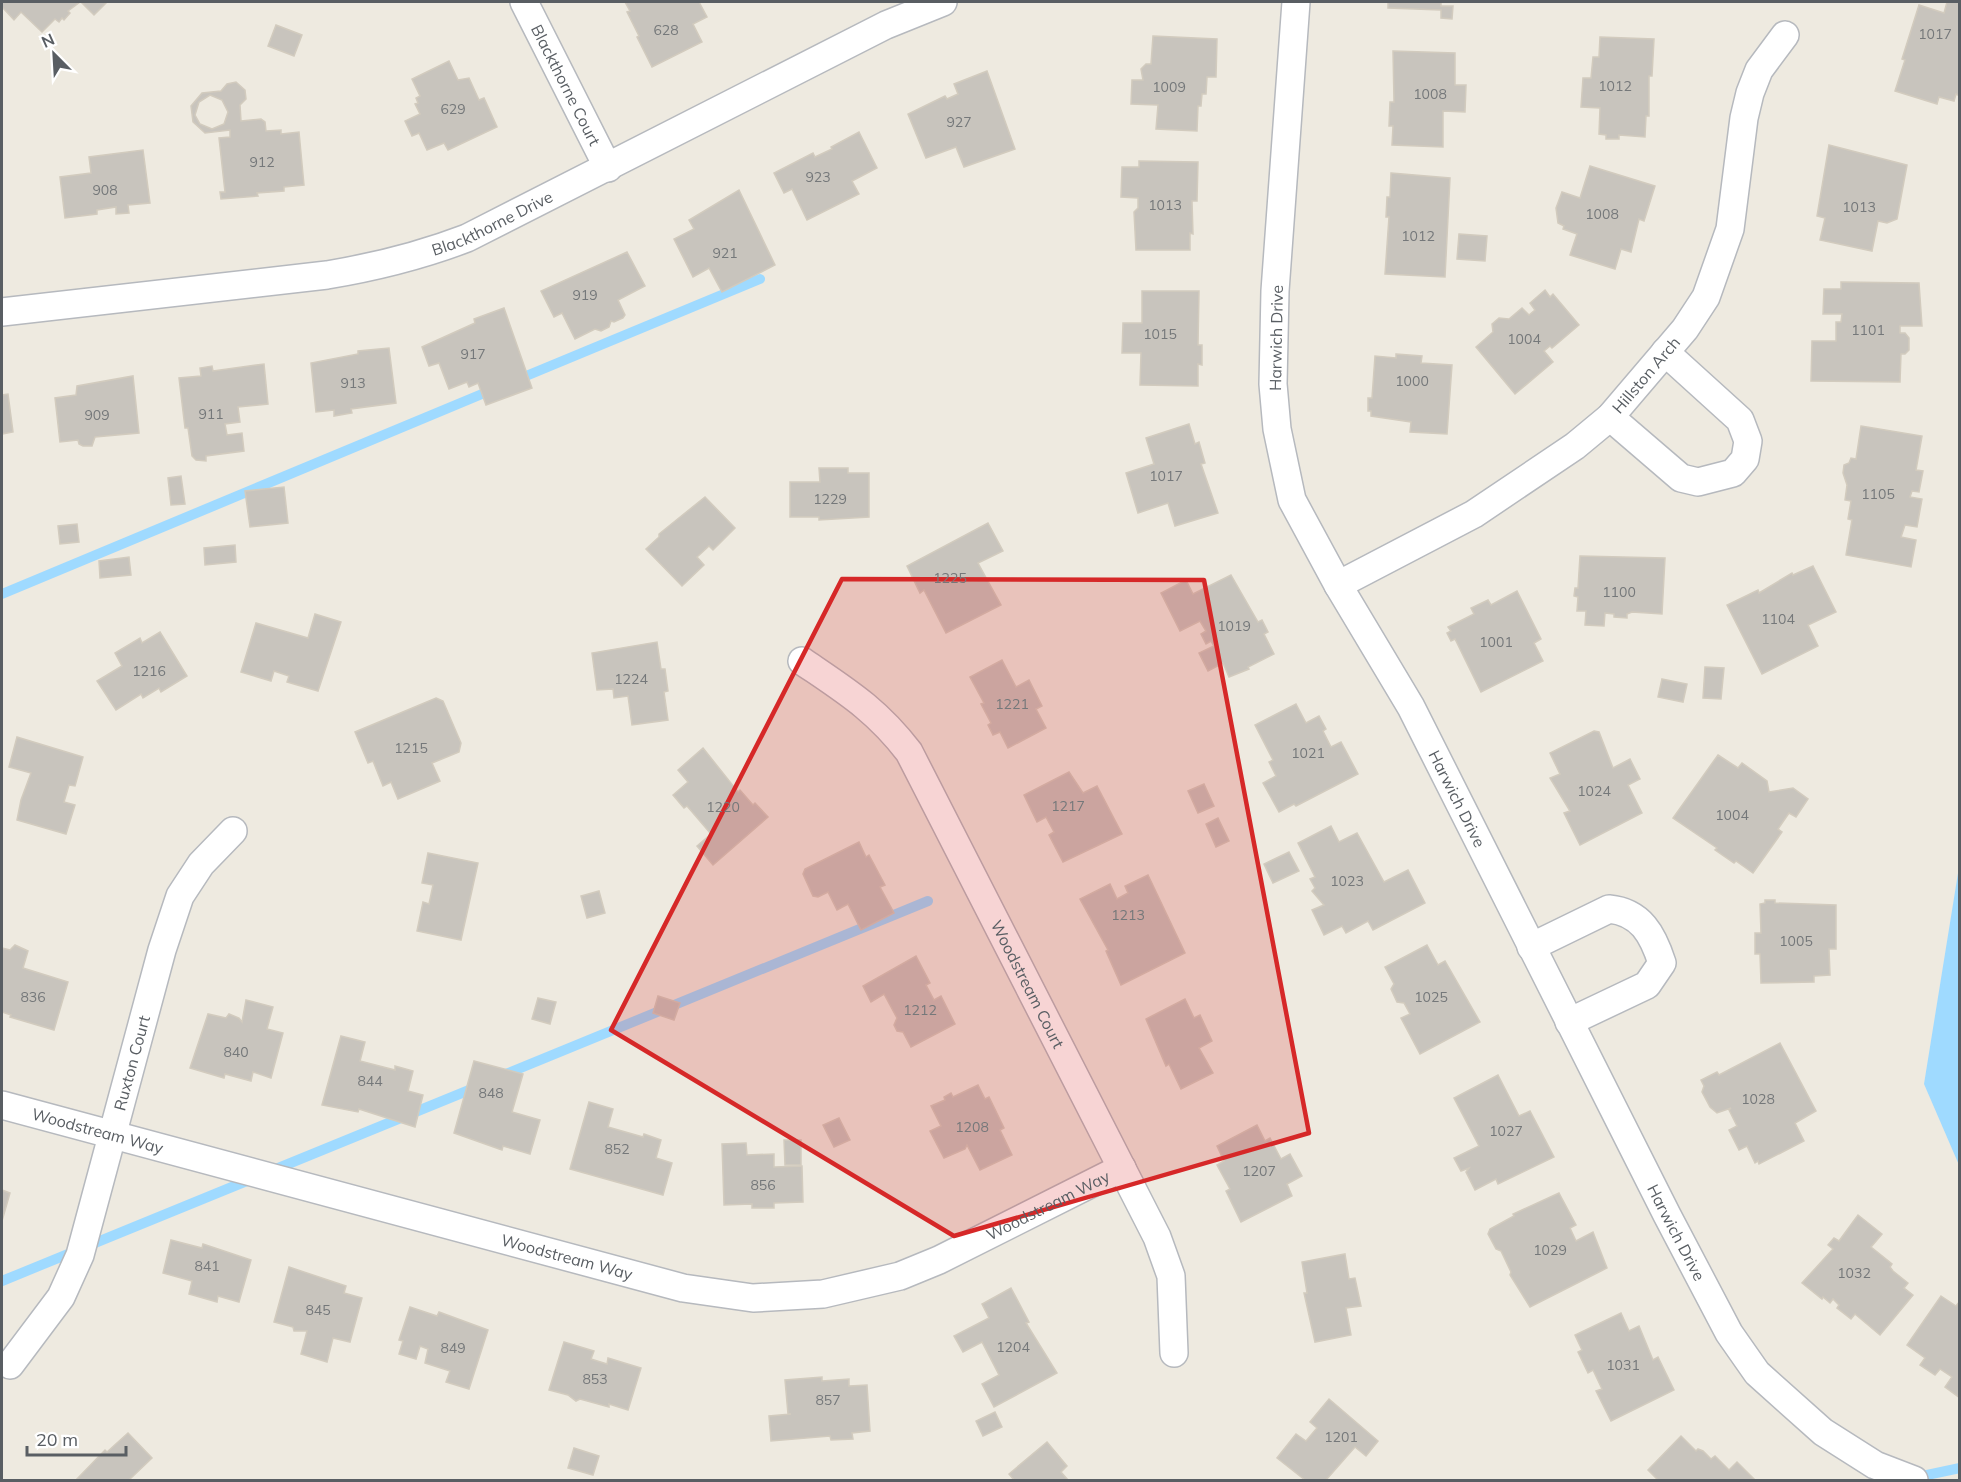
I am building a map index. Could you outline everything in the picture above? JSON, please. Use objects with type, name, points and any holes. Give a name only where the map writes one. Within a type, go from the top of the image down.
[{"type":"street","name":"Blackthorne Court","points":[[524,2],[608,168]]},
{"type":"street","name":"Blackthorne Drive","points":[[2,312],[327,275],[374,268],[423,255],[466,238],[608,168],[886,25],[943,2]]},
{"type":"street","name":"Harwich Drive","points":[[1296,2],[1275,291],[1273,384],[1277,429],[1292,500],[1338,585],[1411,706],[1729,1334],[1757,1373],[1823,1432],[1875,1465],[1914,1480]]},
{"type":"street","name":"Hillston Arch","points":[[1338,585],[1474,514],[1539,472],[1610,417],[1665,352],[1706,297],[1730,229],[1744,118],[1750,93],[1759,69],[1785,35]]},
{"type":"street","points":[[1610,417],[1681,478],[1698,482],[1722,478],[1733,473],[1745,459],[1748,441],[1740,420],[1665,352]]},
{"type":"street","name":"Woodstream Court","points":[[802,661],[871,708],[890,727],[909,752],[1157,1237],[1171,1276],[1174,1353]]},
{"type":"street","name":"Ruxton Court","points":[[10,1365],[61,1297],[75,1266],[162,950],[180,896],[201,864],[233,831]]},
{"type":"street","points":[[1532,947],[1609,909],[1621,910],[1638,918],[1651,935],[1662,963],[1658,974],[1647,985],[1569,1022]]},
{"type":"street","name":"Woodstream Way","points":[[2,1105],[683,1288],[753,1298],[823,1294],[900,1276],[939,1260],[1122,1168]]},
{"type":"highlighted area","points":[[842,579],[1204,580],[1309,1133],[954,1236],[611,1030]]},
{"type":"water","points":[[1959,867],[1959,1165],[1924,1084]]},
{"type":"building","points":[[2,2],[80,2],[68,11],[70,13],[64,20],[62,18],[59,22],[55,19],[42,32],[21,12],[14,20],[2,7]]},
{"type":"building","points":[[81,2],[107,2],[94,15]]},
{"type":"building","points":[[625,2],[699,2],[707,17],[693,24],[702,42],[652,67],[637,37],[639,36],[627,12],[630,11]]},
{"type":"building","points":[[1388,2],[1441,2],[1441,6],[1453,6],[1452,19],[1441,18],[1441,10],[1388,8]]},
{"type":"building","points":[[1947,2],[1960,2],[1960,96],[1956,94],[1954,101],[1939,97],[1937,104],[1895,91],[1905,60],[1902,59],[1919,5],[1944,13]]},
{"type":"building","points":[[276,25],[302,35],[294,56],[268,46]]},
{"type":"building","points":[[1153,36],[1217,39],[1216,77],[1207,77],[1206,94],[1202,94],[1201,106],[1198,106],[1197,131],[1156,129],[1158,105],[1131,104],[1132,80],[1143,80],[1141,69],[1146,64],[1151,64]]},
{"type":"building","points":[[1600,37],[1654,39],[1652,76],[1649,76],[1649,116],[1646,116],[1645,137],[1619,135],[1619,139],[1606,139],[1606,135],[1599,134],[1600,108],[1581,107],[1583,78],[1591,78],[1593,57],[1599,57]]},
{"type":"building","points":[[1393,51],[1455,53],[1455,85],[1466,85],[1465,112],[1443,111],[1443,147],[1392,145],[1393,126],[1389,126],[1390,102],[1394,102]]},
{"type":"building","points":[[449,61],[458,80],[469,78],[479,100],[484,98],[497,127],[448,150],[444,143],[427,150],[419,133],[412,136],[405,121],[420,114],[415,104],[418,103],[416,98],[420,96],[412,79]]},
{"type":"building","points":[[987,71],[1015,149],[964,167],[956,147],[926,158],[908,114],[945,96],[947,99],[958,94],[954,84]]},
{"type":"building","points":[[236,82],[245,90],[246,99],[240,105],[241,121],[261,119],[265,122],[266,131],[281,130],[281,134],[299,132],[304,185],[284,187],[284,191],[257,193],[258,196],[221,199],[220,192],[225,192],[219,138],[230,137],[230,130],[205,133],[193,122],[191,106],[202,93],[221,91],[227,84]],"holes":[[[210,95],[222,100],[228,112],[224,124],[212,129],[200,124],[195,115],[199,102]]]},
{"type":"building","points":[[859,132],[877,168],[852,181],[859,194],[807,220],[792,189],[784,193],[774,173],[813,153],[815,157],[832,149],[831,147]]},
{"type":"building","points":[[1829,145],[1907,165],[1897,219],[1887,223],[1878,221],[1872,251],[1820,240],[1825,218],[1817,216]]},
{"type":"building","points":[[143,150],[150,203],[128,205],[129,213],[116,214],[116,207],[97,210],[97,214],[65,218],[60,177],[91,173],[89,157]]},
{"type":"building","points":[[1139,161],[1198,162],[1197,201],[1192,201],[1193,234],[1190,233],[1190,250],[1136,250],[1134,212],[1138,208],[1138,198],[1121,197],[1122,167],[1139,167]]},
{"type":"building","points":[[1590,166],[1655,186],[1644,221],[1639,219],[1631,252],[1621,249],[1615,269],[1570,255],[1577,234],[1563,229],[1564,226],[1558,223],[1556,208],[1562,192],[1580,198]]},
{"type":"building","points":[[1391,173],[1450,178],[1445,277],[1385,274],[1389,217],[1386,217],[1387,197],[1390,197]]},
{"type":"building","points":[[739,190],[775,265],[722,292],[709,268],[693,277],[674,239],[694,229],[689,220]]},
{"type":"building","points":[[1459,234],[1487,236],[1485,261],[1457,259]]},
{"type":"building","points":[[627,252],[645,286],[618,300],[625,315],[623,318],[611,321],[609,327],[601,331],[595,329],[575,339],[562,313],[554,317],[541,291]]},
{"type":"building","points":[[1841,282],[1919,283],[1922,326],[1900,326],[1900,333],[1905,333],[1909,338],[1909,350],[1901,354],[1900,382],[1811,381],[1812,341],[1836,341],[1836,322],[1841,322],[1842,314],[1823,314],[1824,289],[1841,289]]},
{"type":"building","points":[[1545,290],[1550,297],[1553,294],[1579,325],[1552,348],[1550,346],[1544,351],[1553,362],[1515,394],[1476,347],[1493,332],[1492,324],[1499,318],[1509,319],[1522,308],[1529,315],[1535,310],[1530,303]]},
{"type":"building","points":[[1142,291],[1199,291],[1198,345],[1202,345],[1202,365],[1198,364],[1198,386],[1140,385],[1141,353],[1122,353],[1123,323],[1142,323]]},
{"type":"building","points":[[504,308],[532,388],[486,405],[478,383],[469,387],[467,382],[449,389],[439,363],[429,366],[422,347],[475,323],[474,319]]},
{"type":"building","points":[[389,348],[396,403],[351,409],[352,413],[334,416],[334,410],[316,412],[311,363],[358,354],[358,351]]},
{"type":"building","points":[[1396,354],[1422,356],[1421,363],[1452,365],[1447,434],[1410,432],[1411,422],[1371,416],[1371,411],[1368,411],[1368,398],[1372,398],[1375,356],[1396,358]]},
{"type":"building","points":[[264,364],[268,404],[238,407],[240,422],[225,424],[227,435],[242,433],[244,451],[206,456],[206,461],[196,460],[192,456],[188,428],[185,428],[179,378],[201,376],[200,368],[212,366],[213,371]]},
{"type":"building","points":[[133,376],[139,433],[95,437],[92,446],[83,446],[78,440],[60,442],[55,398],[76,395],[77,386]]},
{"type":"building","points":[[8,394],[13,432],[2,434],[2,395]]},
{"type":"building","points":[[1189,424],[1195,444],[1199,442],[1205,463],[1201,464],[1218,513],[1175,526],[1168,503],[1138,513],[1126,473],[1154,464],[1146,438]]},
{"type":"building","points":[[1861,426],[1922,436],[1916,470],[1923,471],[1919,492],[1912,491],[1910,497],[1922,499],[1917,527],[1905,525],[1901,537],[1916,540],[1911,567],[1846,555],[1852,520],[1848,519],[1851,501],[1845,500],[1847,485],[1843,473],[1844,465],[1849,463],[1851,458],[1856,459]]},
{"type":"building","points":[[819,468],[848,468],[848,473],[869,473],[869,517],[819,520],[819,517],[790,517],[790,482],[820,482]]},
{"type":"building","points":[[181,476],[185,504],[171,505],[168,478]]},
{"type":"building","points":[[284,487],[288,523],[250,527],[245,491]]},
{"type":"building","points":[[705,497],[735,528],[713,550],[709,546],[697,557],[704,565],[682,586],[646,549],[659,537],[659,534]]},
{"type":"building","points":[[988,523],[1003,551],[978,563],[1001,605],[946,633],[924,590],[920,593],[907,566]]},
{"type":"building","points":[[77,524],[79,542],[60,544],[58,526]]},
{"type":"building","points":[[235,545],[236,562],[205,565],[204,548]]},
{"type":"building","points":[[1580,556],[1665,558],[1662,614],[1632,612],[1627,614],[1627,618],[1614,617],[1614,614],[1605,613],[1604,626],[1585,625],[1586,611],[1577,611],[1578,597],[1574,596],[1575,588],[1578,588]]},
{"type":"building","points":[[129,557],[131,575],[100,578],[99,561]]},
{"type":"building","points":[[1813,566],[1836,612],[1808,625],[1818,646],[1762,674],[1727,605],[1758,590],[1759,593],[1792,573],[1793,575]]},
{"type":"building","points":[[1231,575],[1258,622],[1262,620],[1268,632],[1264,634],[1274,654],[1248,667],[1249,669],[1229,677],[1223,663],[1208,671],[1199,653],[1214,646],[1211,641],[1206,644],[1201,634],[1206,631],[1200,621],[1180,631],[1161,593],[1186,580],[1193,594]]},
{"type":"building","points":[[1517,591],[1541,639],[1534,643],[1543,661],[1481,692],[1455,639],[1451,641],[1447,633],[1451,631],[1448,627],[1474,614],[1471,608],[1488,600],[1491,605]]},
{"type":"building","points":[[315,614],[341,622],[318,691],[287,682],[289,676],[274,671],[271,681],[241,672],[256,623],[308,638]]},
{"type":"building","points":[[160,632],[187,676],[161,692],[159,688],[143,698],[141,694],[116,710],[97,681],[122,666],[115,653],[140,638],[142,643]]},
{"type":"building","points":[[657,642],[661,669],[665,669],[668,691],[664,692],[668,720],[632,725],[628,696],[614,698],[613,689],[597,690],[592,653]]},
{"type":"building","points":[[1002,660],[1016,687],[1029,680],[1042,706],[1036,709],[1046,728],[1008,748],[1000,732],[993,735],[988,725],[991,723],[981,704],[984,703],[970,677]]},
{"type":"building","points":[[1705,667],[1724,668],[1721,699],[1703,698]]},
{"type":"building","points":[[1662,679],[1687,684],[1683,702],[1658,697]]},
{"type":"building","points":[[436,698],[443,701],[461,743],[459,752],[432,763],[440,781],[398,799],[391,782],[383,786],[373,761],[368,763],[355,732]]},
{"type":"building","points":[[1296,704],[1306,723],[1319,716],[1326,729],[1323,731],[1331,747],[1341,742],[1358,774],[1296,806],[1294,804],[1279,812],[1263,783],[1276,776],[1269,762],[1273,760],[1255,725]]},
{"type":"building","points":[[1594,731],[1599,732],[1613,768],[1630,759],[1640,779],[1628,785],[1642,813],[1580,845],[1564,813],[1570,811],[1550,778],[1560,774],[1550,753]]},
{"type":"building","points":[[17,737],[83,757],[75,786],[69,785],[64,802],[75,805],[66,834],[17,820],[21,800],[31,773],[9,767]]},
{"type":"building","points":[[703,748],[738,792],[740,790],[768,817],[713,865],[697,846],[711,834],[687,806],[684,808],[673,795],[688,782],[678,770]]},
{"type":"building","points":[[1718,755],[1738,768],[1742,763],[1767,781],[1769,792],[1793,788],[1808,799],[1796,817],[1789,813],[1778,829],[1782,832],[1753,873],[1715,850],[1717,848],[1673,818]]},
{"type":"building","points":[[1069,772],[1083,793],[1097,786],[1122,834],[1063,862],[1049,835],[1054,832],[1046,817],[1037,822],[1024,795]]},
{"type":"building","points":[[1204,784],[1214,806],[1198,813],[1188,791]]},
{"type":"building","points":[[1218,818],[1229,841],[1216,847],[1206,824]]},
{"type":"building","points":[[1331,826],[1339,842],[1357,833],[1384,882],[1408,870],[1425,903],[1373,930],[1368,921],[1346,933],[1342,926],[1324,935],[1312,910],[1324,905],[1312,891],[1315,888],[1310,879],[1315,877],[1298,843]]},
{"type":"building","points":[[859,842],[866,857],[869,855],[885,885],[880,887],[894,913],[861,930],[848,904],[837,910],[828,892],[818,897],[813,896],[803,874],[805,869]]},
{"type":"building","points":[[1289,852],[1299,871],[1273,883],[1264,864]]},
{"type":"building","points":[[428,853],[478,863],[461,940],[417,931],[423,902],[429,904],[433,885],[422,883]]},
{"type":"building","points":[[1148,875],[1185,953],[1121,985],[1106,951],[1108,950],[1080,899],[1110,884],[1117,899],[1128,893],[1125,886]]},
{"type":"building","points":[[599,891],[605,913],[587,918],[581,896]]},
{"type":"building","points":[[1765,900],[1775,900],[1775,903],[1836,905],[1836,949],[1829,949],[1830,975],[1814,976],[1814,982],[1761,983],[1760,954],[1755,954],[1755,933],[1761,933],[1760,904],[1765,903]]},
{"type":"building","points":[[15,945],[28,951],[23,968],[68,982],[54,1030],[10,1017],[11,1015],[2,1012],[2,948],[10,950]]},
{"type":"building","points":[[1427,945],[1438,965],[1445,961],[1480,1022],[1420,1054],[1401,1018],[1410,1014],[1404,1003],[1397,1002],[1391,989],[1394,984],[1385,967]]},
{"type":"building","points":[[916,956],[930,983],[926,985],[934,1000],[941,996],[955,1024],[911,1047],[903,1032],[897,1031],[894,1025],[897,1018],[884,994],[871,1002],[863,986]]},
{"type":"building","points":[[658,996],[680,1003],[674,1020],[653,1013]]},
{"type":"building","points":[[538,998],[556,1002],[550,1024],[532,1019]]},
{"type":"building","points":[[1185,999],[1194,1018],[1200,1015],[1212,1041],[1199,1048],[1213,1073],[1181,1089],[1169,1064],[1166,1066],[1146,1019]]},
{"type":"building","points":[[246,1000],[273,1007],[267,1029],[283,1033],[271,1078],[253,1072],[251,1081],[225,1074],[224,1078],[190,1068],[208,1014],[226,1018],[229,1014],[239,1018],[242,1022]]},
{"type":"building","points":[[341,1036],[365,1042],[360,1061],[395,1070],[395,1066],[413,1071],[408,1091],[423,1095],[415,1127],[359,1109],[358,1112],[322,1105]]},
{"type":"building","points":[[1780,1043],[1816,1111],[1795,1123],[1804,1141],[1759,1164],[1758,1161],[1755,1163],[1747,1146],[1739,1150],[1729,1130],[1737,1126],[1729,1110],[1731,1108],[1717,1113],[1710,1107],[1702,1092],[1704,1086],[1701,1080],[1717,1072],[1719,1075]]},
{"type":"building","points":[[474,1061],[523,1074],[512,1112],[540,1120],[530,1154],[503,1146],[502,1150],[454,1133]]},
{"type":"building","points":[[1498,1075],[1519,1116],[1530,1111],[1554,1157],[1498,1184],[1496,1179],[1475,1190],[1466,1172],[1469,1168],[1461,1171],[1454,1158],[1479,1146],[1454,1098]]},
{"type":"building","points":[[978,1085],[985,1099],[989,1097],[1004,1128],[1000,1130],[1012,1155],[980,1170],[967,1145],[965,1149],[944,1158],[930,1131],[941,1126],[931,1106],[945,1100],[944,1097],[951,1093],[953,1097]]},
{"type":"building","points":[[589,1102],[613,1109],[608,1127],[661,1140],[656,1158],[672,1163],[663,1195],[570,1169]]},
{"type":"building","points":[[839,1118],[850,1140],[834,1147],[823,1125]]},
{"type":"building","points":[[1257,1125],[1265,1141],[1270,1138],[1281,1159],[1290,1154],[1302,1176],[1287,1184],[1292,1196],[1241,1222],[1226,1191],[1230,1189],[1217,1165],[1224,1161],[1217,1146]]},
{"type":"building","points":[[784,1140],[801,1140],[801,1165],[785,1165]]},
{"type":"building","points":[[746,1143],[747,1155],[774,1154],[774,1167],[802,1166],[803,1202],[774,1203],[774,1208],[752,1208],[752,1204],[724,1205],[722,1144]]},
{"type":"building","points":[[2,1190],[10,1193],[2,1221]]},
{"type":"building","points":[[1559,1193],[1576,1225],[1570,1228],[1576,1241],[1593,1232],[1607,1268],[1530,1307],[1510,1275],[1511,1272],[1501,1251],[1496,1249],[1488,1234],[1490,1229],[1514,1216],[1513,1214]]},
{"type":"building","points":[[1858,1215],[1882,1234],[1871,1247],[1892,1264],[1890,1267],[1893,1271],[1908,1283],[1904,1288],[1913,1295],[1880,1335],[1855,1314],[1851,1319],[1837,1308],[1839,1305],[1833,1299],[1830,1303],[1823,1297],[1822,1299],[1802,1283],[1833,1249],[1828,1245],[1834,1238],[1839,1241]]},
{"type":"building","points":[[171,1240],[202,1248],[203,1244],[251,1260],[239,1302],[218,1296],[217,1302],[189,1294],[192,1281],[163,1273]]},
{"type":"building","points":[[1345,1254],[1349,1279],[1355,1278],[1361,1306],[1346,1308],[1351,1335],[1315,1342],[1304,1293],[1307,1293],[1302,1262]]},
{"type":"building","points":[[289,1267],[346,1286],[344,1293],[362,1298],[350,1342],[333,1338],[327,1362],[301,1354],[307,1331],[294,1331],[293,1327],[274,1322]]},
{"type":"building","points":[[1011,1288],[1029,1322],[1026,1323],[1057,1373],[994,1407],[982,1384],[999,1375],[982,1342],[963,1352],[954,1336],[989,1318],[982,1304]]},
{"type":"building","points":[[1941,1296],[1956,1306],[1960,1301],[1960,1398],[1945,1387],[1952,1377],[1940,1369],[1935,1375],[1920,1365],[1925,1358],[1907,1345]]},
{"type":"building","points":[[410,1307],[437,1316],[439,1312],[488,1330],[469,1389],[446,1382],[450,1371],[425,1363],[428,1349],[420,1346],[416,1359],[399,1354],[403,1341],[399,1340]]},
{"type":"building","points":[[1621,1313],[1629,1331],[1639,1326],[1653,1360],[1658,1357],[1674,1390],[1611,1421],[1596,1391],[1602,1389],[1593,1370],[1588,1373],[1578,1352],[1582,1350],[1575,1335]]},
{"type":"building","points":[[564,1342],[594,1351],[591,1359],[607,1364],[608,1358],[641,1368],[628,1410],[609,1404],[609,1407],[580,1399],[576,1401],[568,1395],[549,1390]]},
{"type":"building","points":[[822,1377],[822,1381],[849,1379],[849,1386],[867,1385],[870,1431],[852,1433],[853,1439],[831,1440],[830,1436],[771,1441],[769,1416],[791,1414],[788,1414],[785,1380]]},
{"type":"building","points":[[1329,1399],[1378,1441],[1366,1456],[1355,1447],[1326,1480],[1305,1480],[1277,1458],[1296,1434],[1306,1441],[1317,1428],[1310,1422]]},
{"type":"building","points":[[995,1412],[1002,1427],[983,1436],[976,1421]]},
{"type":"building","points":[[128,1433],[152,1458],[131,1480],[76,1480],[105,1450],[107,1452]]},
{"type":"building","points":[[1681,1436],[1696,1451],[1698,1449],[1703,1451],[1711,1459],[1715,1456],[1729,1470],[1737,1462],[1755,1480],[1658,1480],[1648,1470]]},
{"type":"building","points":[[1047,1442],[1067,1466],[1061,1472],[1068,1480],[1014,1480],[1009,1474]]},
{"type":"building","points":[[574,1448],[599,1456],[593,1475],[568,1468]]},
{"type":"waterway","points":[[514,381],[760,279]]},
{"type":"waterway","points":[[2,594],[494,389]]},
{"type":"waterway","points":[[501,1076],[928,901]]},
{"type":"waterway","points":[[271,1171],[479,1086]]},
{"type":"waterway","points":[[2,1281],[254,1178]]},
{"type":"waterway","points":[[1913,1478],[1960,1468]]}]
